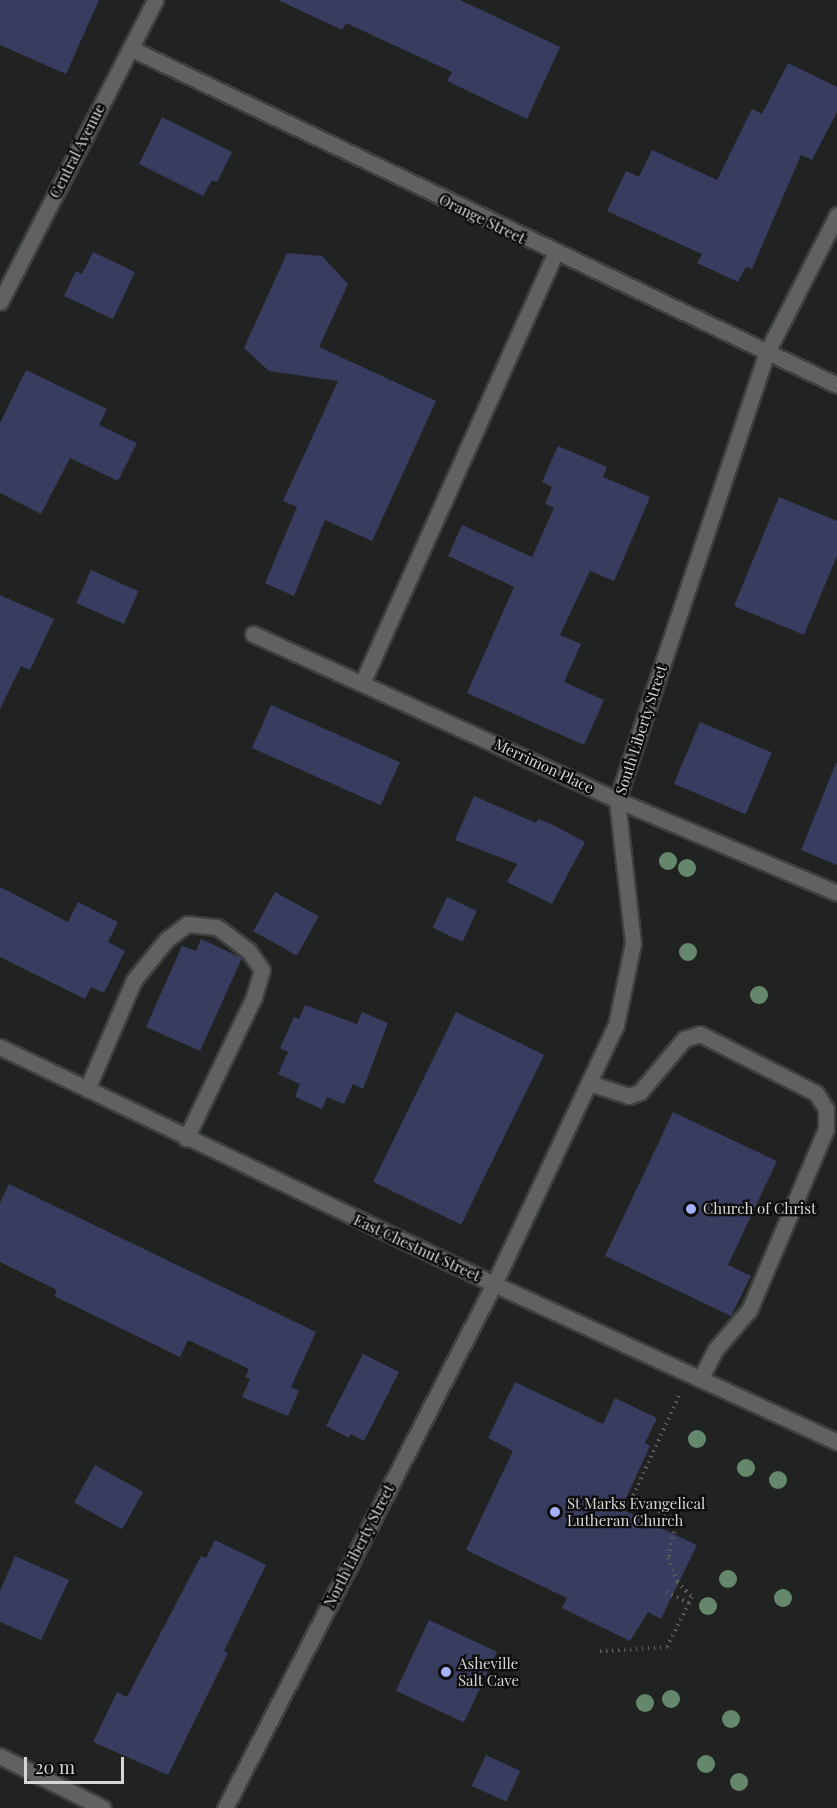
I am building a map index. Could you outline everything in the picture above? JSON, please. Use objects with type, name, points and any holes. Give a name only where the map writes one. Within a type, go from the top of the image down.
[{"type":"street","name":"Central Avenue","points":[[0,300],[155,0]]},
{"type":"street","name":"Orange Street","points":[[130,48],[555,254],[837,385]]},
{"type":"street","name":"South Liberty Street","points":[[494,1284],[616,1025],[633,943],[618,800],[767,352],[837,215]]},
{"type":"street","points":[[363,681],[555,254]]},
{"type":"street","name":"Merrimon Place","points":[[253,634],[363,681],[618,800],[837,893]]},
{"type":"street","points":[[87,1089],[134,980],[166,939],[187,924],[217,927],[248,950],[262,970],[254,997],[186,1138]]},
{"type":"street","points":[[589,1083],[630,1096],[640,1092],[684,1039],[700,1034],[816,1093],[826,1109],[826,1129],[749,1310],[695,1376]]},
{"type":"street","name":"East Chestnut Street","points":[[0,1047],[494,1284],[837,1442]]},
{"type":"street","name":"North Liberty Street","points":[[225,1808],[494,1284]]},
{"type":"street","points":[[0,1756],[103,1808]]},
{"type":"path","points":[[600,1651],[667,1647],[692,1597],[677,1582],[668,1558],[677,1520],[632,1498],[695,1376]]},
{"type":"path","points":[[662,1590],[689,1603]]},
{"type":"building","points":[[0,0],[99,0],[66,74],[0,45]]},
{"type":"building","points":[[278,0],[460,0],[560,47],[527,119],[447,81],[452,72],[346,23],[342,30]]},
{"type":"building","points":[[788,63],[837,87],[837,112],[812,160],[801,155],[752,269],[746,267],[738,282],[697,263],[702,254],[607,211],[626,171],[639,177],[652,150],[717,180],[752,109],[762,114]]},
{"type":"building","points":[[162,117],[232,152],[217,182],[212,180],[203,196],[139,164]]},
{"type":"building","points":[[93,252],[135,272],[113,319],[64,296],[76,271],[82,274]]},
{"type":"building","points":[[287,253],[322,256],[348,284],[319,347],[436,401],[372,541],[325,520],[294,596],[265,583],[297,507],[283,501],[338,381],[269,371],[244,348]]},
{"type":"building","points":[[26,370],[107,409],[99,425],[137,443],[118,481],[70,458],[41,514],[0,493],[0,423]]},
{"type":"building","points":[[558,446],[607,467],[603,477],[650,497],[614,581],[590,571],[560,635],[581,644],[564,682],[604,700],[584,745],[467,693],[514,587],[448,556],[462,525],[532,557],[554,508],[545,504],[552,487],[542,482]]},
{"type":"building","points":[[779,497],[837,521],[837,556],[804,635],[734,606]]},
{"type":"building","points":[[91,570],[139,591],[124,624],[76,603]]},
{"type":"building","points":[[0,595],[54,619],[30,670],[21,666],[0,709]]},
{"type":"building","points":[[271,705],[400,762],[381,805],[252,748]]},
{"type":"building","points":[[700,722],[772,752],[746,814],[674,784]]},
{"type":"building","points":[[837,763],[837,865],[801,850]]},
{"type":"building","points":[[474,796],[536,823],[538,819],[549,823],[585,842],[552,904],[507,882],[517,864],[455,840]]},
{"type":"building","points":[[0,887],[68,922],[78,902],[118,922],[108,942],[125,951],[104,993],[91,987],[85,999],[0,957]]},
{"type":"building","points":[[275,892],[319,916],[297,956],[253,931]]},
{"type":"building","points":[[447,897],[477,911],[463,942],[433,928]]},
{"type":"building","points":[[201,939],[242,958],[200,1051],[146,1027],[182,946],[196,951]]},
{"type":"building","points":[[305,1005],[357,1024],[362,1012],[388,1023],[363,1089],[353,1084],[344,1104],[327,1097],[322,1109],[295,1097],[300,1084],[278,1074],[288,1052],[280,1048],[294,1017],[299,1019]]},
{"type":"building","points":[[456,1012],[544,1055],[461,1225],[373,1182]]},
{"type":"building","name":"Church of Christ","points":[[673,1112],[777,1161],[728,1265],[751,1276],[731,1316],[605,1256]]},
{"type":"building","points":[[9,1184],[316,1332],[291,1387],[299,1391],[288,1416],[242,1397],[250,1379],[245,1377],[249,1369],[188,1340],[180,1357],[54,1296],[57,1290],[0,1262],[0,1203]]},
{"type":"building","points":[[363,1354],[399,1372],[364,1441],[351,1434],[349,1438],[326,1426]]},
{"type":"building","name":"St Marks Evangelical Lutheran Church","points":[[515,1382],[603,1424],[615,1398],[657,1418],[645,1443],[650,1446],[621,1509],[697,1545],[661,1619],[648,1612],[630,1641],[562,1608],[567,1598],[466,1550],[513,1451],[488,1438]]},
{"type":"building","points":[[95,1465],[143,1492],[122,1529],[74,1503]]},
{"type":"building","points":[[215,1540],[266,1565],[224,1651],[228,1653],[168,1775],[93,1742],[117,1692],[127,1697],[201,1556],[206,1558]]},
{"type":"building","points":[[15,1556],[69,1580],[41,1640],[0,1622],[0,1591]]},
{"type":"building","name":"Asheville Salt Cave","points":[[429,1620],[497,1652],[464,1722],[396,1691]]},
{"type":"building","points":[[486,1755],[520,1771],[506,1802],[472,1786]]},
{"type":"place","name":"Church of Christ","points":[[691,1209]]},
{"type":"place","name":"St Marks Evangelical Lutheran Church","points":[[555,1512]]},
{"type":"place","name":"Asheville Salt Cave","points":[[446,1672]]}]
